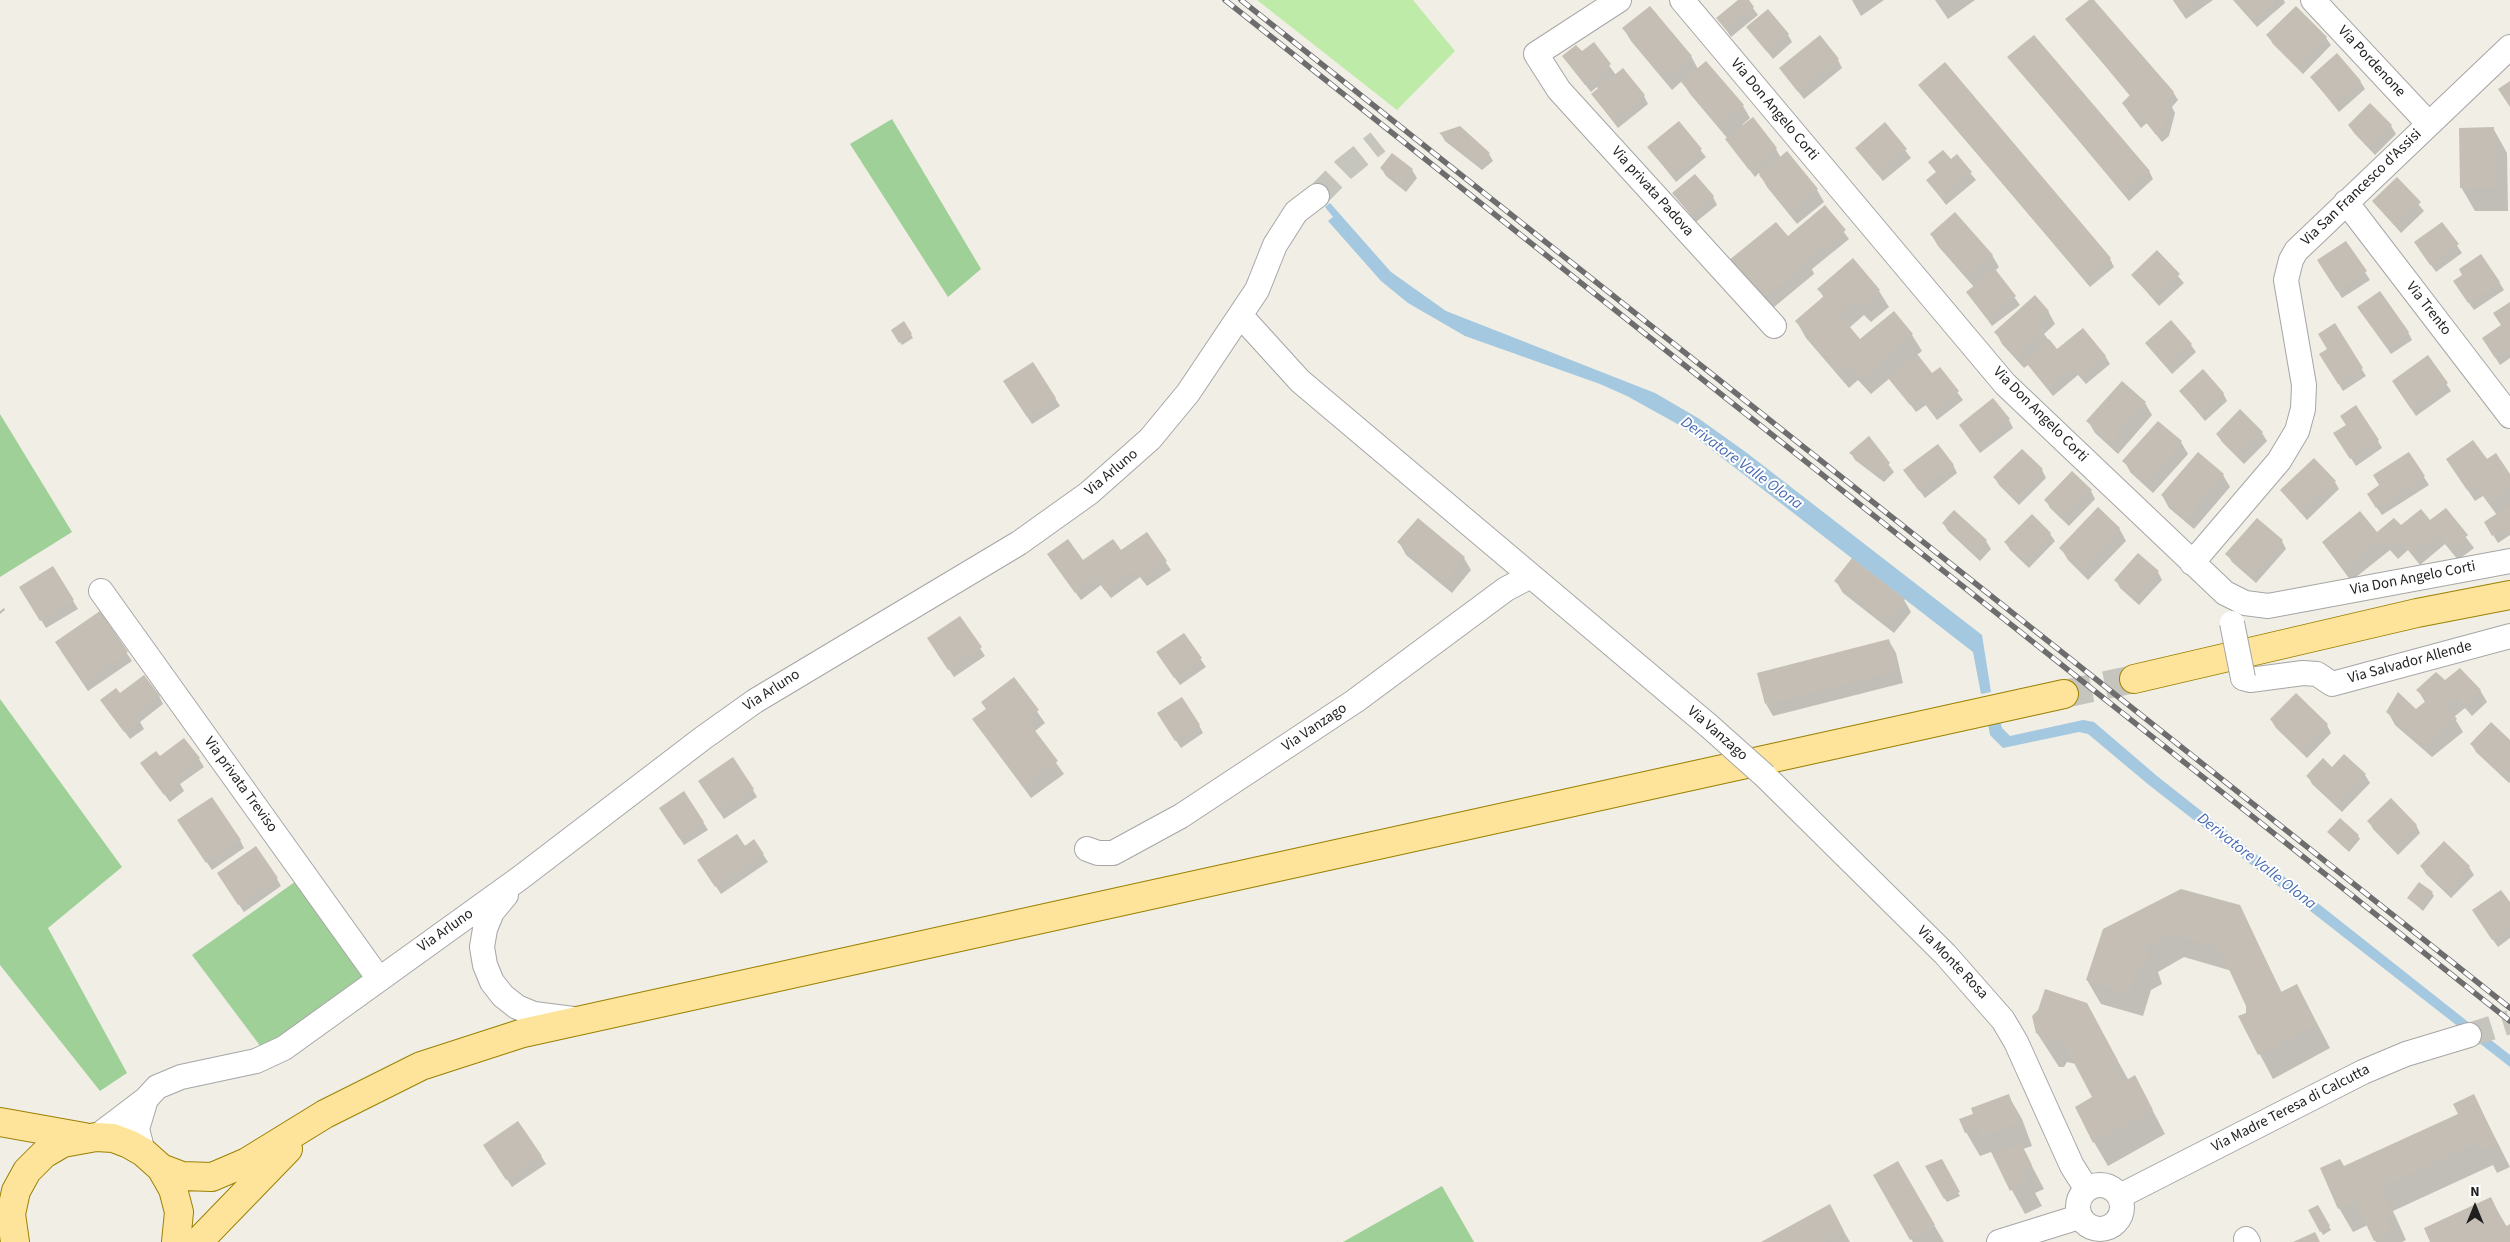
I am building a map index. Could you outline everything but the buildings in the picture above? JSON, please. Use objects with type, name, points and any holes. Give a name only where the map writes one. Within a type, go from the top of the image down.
[{"type":"main road","points":[[2134,679],[2417,613],[2510,595]]},
{"type":"main road","points":[[0,1122],[91,1137],[113,1138],[182,1176],[212,1177],[247,1162],[326,1114],[421,1066],[523,1033],[2064,694]]},
{"type":"main road","points":[[198,1242],[326,1114]]},
{"type":"main road","points":[[8,1226],[16,1191],[33,1165],[44,1154],[64,1143],[91,1137]]},
{"type":"main road","points":[[152,1160],[173,1189],[178,1212],[176,1242]]},
{"type":"street","name":"Via privata Padova","points":[[1619,0],[1536,54],[1559,90],[1774,326]]},
{"type":"street","name":"Via Don Angelo Corti","points":[[1682,0],[2005,384],[2216,586],[2237,600],[2256,605],[2279,604],[2510,561]]},
{"type":"street","name":"Via Pordenone","points":[[2312,0],[2429,124]]},
{"type":"street","name":"Via San Francesco d'Assisi","points":[[2192,563],[2279,461],[2297,431],[2303,409],[2304,385],[2287,290],[2288,270],[2299,247],[2510,47]]},
{"type":"street","name":"Via Arluno","points":[[91,1137],[146,1099],[157,1087],[181,1077],[256,1061],[284,1048],[520,878],[702,738],[755,701],[1019,543],[1089,493],[1150,440],[1188,393],[1257,290],[1275,245],[1296,212],[1318,196]]},
{"type":"street","name":"Via Trento","points":[[2346,202],[2510,416]]},
{"type":"street","name":"Via Vanzago","points":[[1241,316],[1300,382],[1709,726],[1765,776]]},
{"type":"street","name":"Via Vanzago","points":[[1087,848],[1098,853],[1113,853],[1181,816],[1355,701],[1506,589],[1531,576]]},
{"type":"street","name":"Via privata Treviso","points":[[101,591],[379,978]]},
{"type":"street","name":"Via Salvador Allende","points":[[2237,600],[2237,612],[2232,623],[2243,678],[2250,680],[2303,673],[2317,674],[2332,684],[2510,636]]},
{"type":"street","name":"Via Monte Rosa","points":[[1765,776],[1945,954],[2003,1020],[2016,1042],[2072,1166],[2086,1188]]},
{"type":"street","points":[[520,878],[492,912],[485,929],[482,947],[485,965],[492,982],[503,996],[517,1007],[534,1014],[581,1020]]},
{"type":"street","name":"Via Madre Teresa di Calcutta","points":[[2120,1196],[2363,1072],[2406,1054],[2469,1035]]},
{"type":"street","points":[[146,1099],[137,1129],[152,1160]]},
{"type":"street","points":[[2093,1185],[2108,1186],[2120,1196],[2122,1204],[2119,1218],[2110,1235],[2083,1223],[2077,1211],[2078,1199],[2086,1188],[2093,1185]]},
{"type":"street","points":[[1999,1242],[2080,1217]]},
{"type":"green space","points":[[1257,0],[1413,0],[1455,51],[1397,110]]},
{"type":"green space","points":[[892,119],[981,269],[948,297],[850,144]]},
{"type":"green space","points":[[0,414],[72,532],[0,577]]},
{"type":"green space","points":[[0,699],[122,867],[48,928],[127,1073],[100,1091],[0,965]]},
{"type":"green space","points":[[299,879],[367,975],[286,1034],[261,1047],[192,955]]},
{"type":"green space","points":[[1442,1186],[1474,1242],[1343,1242]]},
{"type":"water","name":"Derivatore Valle Olona","points":[[1330,203],[1391,272],[1446,311],[1655,393],[1698,418],[1747,453],[1982,635],[1991,692],[1981,694],[1973,652],[1681,426],[1627,396],[1600,384],[1465,336],[1408,303],[1381,281],[1328,221],[1333,217],[1325,207]]},
{"type":"water","name":"Derivatore Valle Olona","points":[[2083,720],[2094,722],[2157,776],[2510,1055],[2510,1067],[2149,785],[2088,734],[2079,732],[2003,748],[1990,735],[1988,724],[2000,721],[2002,728],[2010,736]]},
{"type":"tunnel","points":[[1317,196],[1344,169],[1378,142]]},
{"type":"tunnel","points":[[2064,694],[2134,679]]},
{"type":"tunnel","points":[[2469,1035],[2510,1022]]},
{"type":"railway","points":[[1225,0],[2510,1021]]},
{"type":"railway","points":[[1241,0],[2510,1008]]}]
